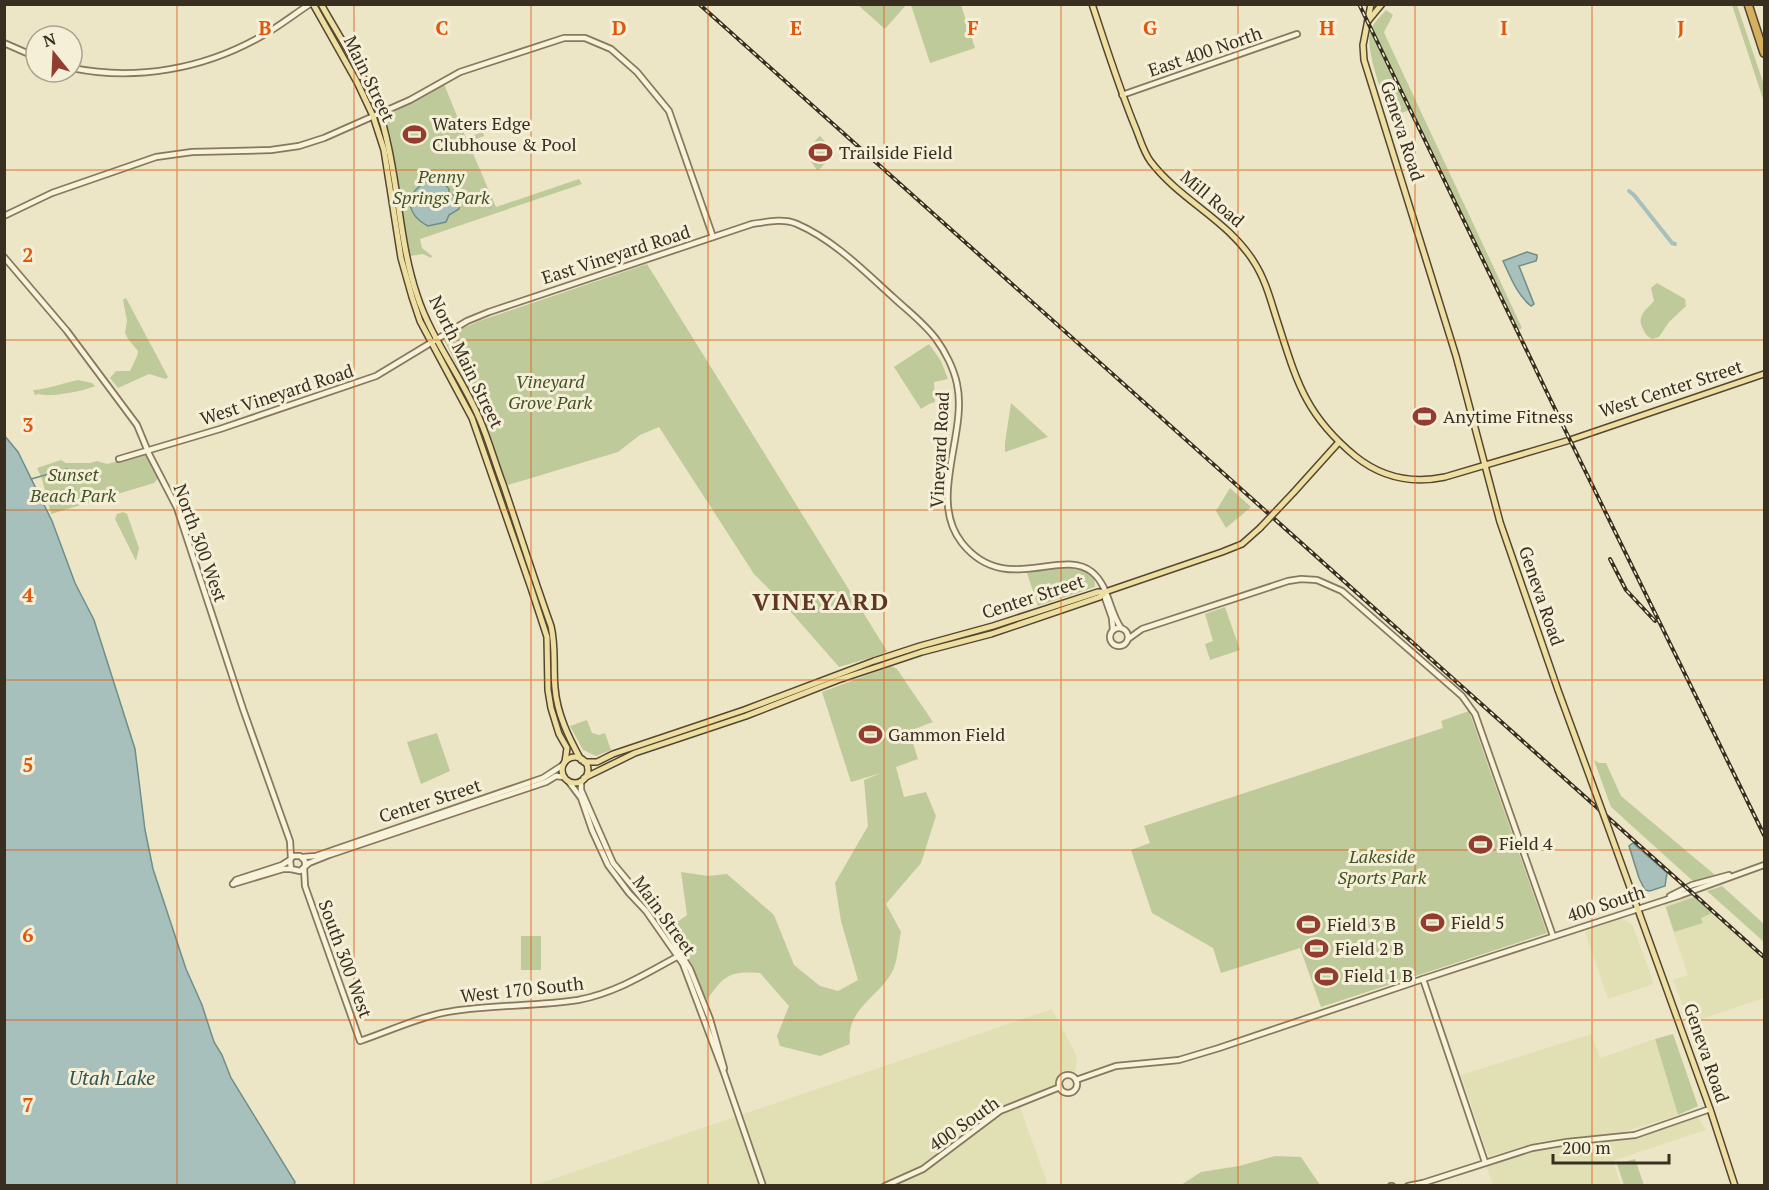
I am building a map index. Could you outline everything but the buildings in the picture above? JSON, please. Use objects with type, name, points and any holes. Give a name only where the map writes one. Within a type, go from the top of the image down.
[{"type":"highway","points":[[1748,4],[1764,52]]},
{"type":"main road","name":"Main Street","points":[[312,4],[376,115],[402,264],[420,321],[434,341]]},
{"type":"main road","name":"Main Street","points":[[321,4],[365,83],[390,151]]},
{"type":"main road","name":"Mill Road","points":[[1092,4],[1122,94],[1149,160],[1172,186],[1236,237],[1254,262],[1265,282],[1301,390],[1313,413],[1338,442],[1365,464],[1379,472],[1411,480],[1438,478],[1484,464]]},
{"type":"main road","name":"Geneva Road","points":[[1371,4],[1363,45],[1364,60],[1456,356],[1508,547],[1710,1109],[1735,1185]]},
{"type":"main road","points":[[1368,23],[1382,4]]},
{"type":"main road","name":"North Main Street","points":[[390,151],[410,269],[417,295],[434,341],[472,418],[547,638],[548,690],[559,734],[567,748],[564,763]]},
{"type":"main road","name":"North Main Street","points":[[434,341],[455,369],[477,414],[514,513],[555,642],[555,686],[563,723],[583,761]]},
{"type":"main road","name":"West Center Street","points":[[1484,464],[1570,440],[1764,374]]},
{"type":"main road","points":[[1105,592],[1242,544],[1294,492],[1338,442]]},
{"type":"main road","name":"Center Street","points":[[583,761],[597,762],[613,754],[744,710],[834,674],[920,646],[985,629],[1098,592],[1105,592]]},
{"type":"main road","name":"Center Street","points":[[583,780],[635,753],[746,716],[838,680],[943,646],[991,634],[1100,597],[1105,592]]},
{"type":"main road","points":[[985,629],[991,634]]},
{"type":"main road","points":[[943,646],[944,643],[963,638],[965,634]]},
{"type":"main road","points":[[574,758],[583,761],[587,769],[583,780],[570,782],[564,777],[562,770],[564,763],[574,758]]},
{"type":"street","points":[[84,70],[125,73],[162,70],[192,64],[253,41],[312,4]]},
{"type":"street","name":"East 400 North","points":[[1122,94],[1297,34]]},
{"type":"street","points":[[4,216],[51,194],[156,157],[187,152],[271,150],[299,146],[324,138],[410,100],[460,72],[564,38],[585,38],[611,49],[637,72],[669,111],[713,237]]},
{"type":"street","points":[[4,44],[24,52]]},
{"type":"street","name":"East Vineyard Road","points":[[434,341],[476,316],[752,224],[771,221],[794,223],[809,230]]},
{"type":"street","name":"Vineyard Road","points":[[809,230],[833,244],[920,322],[936,339],[952,367],[957,383],[959,404],[948,508],[952,526],[960,541],[973,555],[1008,570],[1076,565],[1084,567],[1094,573],[1105,592]]},
{"type":"street","name":"North 300 West","points":[[4,257],[67,331],[135,422],[177,508],[243,709],[290,841],[293,870]]},
{"type":"street","name":"West Vineyard Road","points":[[119,459],[220,429],[376,376],[434,341]]},
{"type":"street","points":[[1113,631],[1142,629],[1288,581],[1309,579],[1332,585],[1357,603],[1470,706],[1553,936]]},
{"type":"street","points":[[1105,592],[1122,629],[1128,633],[1128,639]]},
{"type":"street","points":[[1105,592],[1105,600],[1112,618],[1111,639],[1116,645],[1124,644],[1142,629]]},
{"type":"street","name":"Center Street","points":[[291,859],[316,856],[543,778],[564,763]]},
{"type":"street","name":"Center Street","points":[[293,870],[300,871],[304,867],[347,849],[546,782],[556,776],[564,777]]},
{"type":"street","name":"Main Street","points":[[583,780],[581,790],[613,863],[657,916],[680,955],[763,1185]]},
{"type":"street","name":"Main Street","points":[[570,782],[581,798],[608,865],[680,955]]},
{"type":"street","name":"North 300 West","points":[[290,841],[301,856]]},
{"type":"street","name":"South 300 West","points":[[301,856],[305,886],[360,1041]]},
{"type":"street","points":[[291,859],[282,865],[236,880],[233,884],[284,869],[293,870]]},
{"type":"street","name":"400 South","points":[[1076,1080],[1116,1066],[1179,1060],[1196,1055],[1764,865]]},
{"type":"street","name":"South 300 West","points":[[293,870],[305,886]]},
{"type":"street","name":"West 170 South","points":[[360,1041],[439,1013],[477,1007],[578,1000],[636,980],[680,955]]},
{"type":"street","points":[[1423,979],[1485,1162]]},
{"type":"street","points":[[1070,1075],[1076,1080],[1075,1088],[1070,1092],[1065,1092],[1060,1087],[1060,1079],[1064,1076],[1070,1075]]},
{"type":"street","name":"400 South","points":[[885,1185],[924,1169],[1000,1111],[1060,1087]]},
{"type":"street","points":[[1408,1185],[1421,1184],[1532,1148],[1635,1135],[1710,1109]]},
{"type":"green space","points":[[858,5],[906,5],[885,29]]},
{"type":"green space","points":[[911,5],[961,5],[975,48],[930,63]]},
{"type":"green space","points":[[1732,5],[1737,5],[1764,85],[1764,102]]},
{"type":"green space","points":[[1386,10],[1393,15],[1384,32],[1386,37],[1522,328],[1517,331],[1410,110],[1390,117],[1375,73],[1369,37],[1372,26]]},
{"type":"green space","name":"Penny Springs Park","points":[[444,84],[466,138],[483,132],[484,136],[468,142],[496,207],[579,179],[582,184],[420,239],[422,248],[432,256],[431,258],[423,254],[410,256],[391,139],[385,117]]},
{"type":"green space","name":"Trailside Field","points":[[820,136],[834,153],[818,171],[809,153],[812,145]]},
{"type":"green space","name":"Vineyard Grove Park","points":[[647,264],[887,651],[883,654],[839,667],[783,603],[754,574],[659,427],[640,435],[618,452],[508,485],[472,396],[444,340],[452,333],[479,321]]},
{"type":"green space","points":[[1657,283],[1685,299],[1686,306],[1669,322],[1659,337],[1652,339],[1645,333],[1641,319],[1654,301],[1651,288]]},
{"type":"green space","points":[[126,298],[168,377],[166,379],[149,374],[118,388],[110,378],[116,371],[130,371],[138,351],[125,333],[127,321],[123,300]]},
{"type":"green space","points":[[929,344],[941,361],[948,379],[934,382],[935,402],[921,409],[894,367]]},
{"type":"green space","points":[[78,380],[92,383],[95,386],[58,395],[35,395],[33,390],[50,387]]},
{"type":"green space","points":[[1011,403],[1048,437],[1005,452]]},
{"type":"green space","name":"Sunset Beach Park","points":[[146,454],[160,476],[154,483],[51,514],[37,468],[61,460],[66,463],[97,461],[107,464]]},
{"type":"green space","points":[[1230,488],[1251,507],[1226,528],[1216,511]]},
{"type":"green space","points":[[123,512],[127,514],[139,548],[136,561],[115,519],[117,514]]},
{"type":"green space","points":[[1076,565],[1094,573],[1095,587],[1038,606],[1026,570]]},
{"type":"green space","points":[[1225,607],[1240,650],[1210,660],[1205,644],[1213,641],[1205,614]]},
{"type":"green space","points":[[891,666],[897,669],[933,722],[909,731],[918,759],[896,767],[904,797],[926,792],[936,816],[921,863],[886,904],[901,932],[893,970],[885,983],[857,1013],[850,1032],[850,1044],[820,1056],[780,1046],[777,1036],[789,1006],[760,973],[741,973],[729,976],[718,985],[707,1000],[670,927],[687,915],[681,872],[708,876],[727,874],[774,915],[794,965],[820,986],[838,991],[858,980],[841,921],[835,883],[868,826],[864,780],[881,773],[851,782],[822,692]]},
{"type":"green space","name":"Lakeside Sports Park","points":[[1469,711],[1547,933],[1321,1007],[1300,948],[1221,973],[1213,948],[1152,913],[1131,850],[1150,843],[1144,826],[1443,728],[1441,721]]},
{"type":"green space","points":[[587,720],[592,733],[599,735],[605,733],[611,750],[596,756],[583,750],[570,726]]},
{"type":"green space","points":[[437,733],[450,771],[421,784],[407,742]]},
{"type":"green space","points":[[1594,760],[1606,763],[1621,796],[1715,875],[1694,882],[1611,807]]},
{"type":"green space","points":[[1722,886],[1764,924],[1764,942],[1707,891]]},
{"type":"green space","points":[[1692,895],[1764,960],[1764,998],[1690,1023],[1673,980],[1688,975],[1664,904]]},
{"type":"green space","points":[[1694,897],[1712,913],[1701,918],[1703,923],[1674,932],[1666,907]]},
{"type":"green space","points":[[1621,918],[1632,924],[1654,984],[1608,999],[1585,932]]},
{"type":"green space","points":[[521,936],[541,936],[541,970],[521,970]]},
{"type":"green space","points":[[1052,1009],[1077,1056],[1075,1074],[1018,1102],[1048,1185],[532,1186]]},
{"type":"green space","points":[[1591,1034],[1600,1058],[1655,1039],[1678,1115],[1620,1133],[1541,1141],[1488,1155],[1461,1075]]},
{"type":"green space","points":[[1673,1034],[1698,1106],[1678,1115],[1655,1039]]},
{"type":"green space","points":[[1698,1117],[1706,1130],[1613,1161],[1621,1185],[1493,1185],[1486,1165],[1537,1149],[1643,1135]]},
{"type":"green space","points":[[1275,1156],[1301,1157],[1320,1185],[1181,1185],[1201,1172],[1239,1166]]},
{"type":"green space","points":[[1635,1159],[1644,1185],[1624,1185],[1617,1164]]},
{"type":"water","points":[[432,180],[442,181],[449,189],[449,193],[457,198],[460,206],[449,215],[446,222],[428,226],[414,214],[410,201],[417,189]]},
{"type":"water","points":[[1527,252],[1537,255],[1536,261],[1519,266],[1534,304],[1531,306],[1518,291],[1503,261]]},
{"type":"water","name":"Utah Lake","points":[[4,435],[18,452],[52,521],[75,583],[94,620],[135,749],[145,830],[153,869],[186,969],[202,1005],[214,1042],[231,1078],[295,1182],[294,1185],[5,1185]]},
{"type":"water","points":[[1633,843],[1667,873],[1665,886],[1650,891],[1645,890],[1629,846]]},
{"type":"waterway","points":[[1629,191],[1675,244]]},
{"type":"waterway","points":[[460,202],[471,200],[489,204],[490,207]]},
{"type":"waterway","points":[[31,479],[67,469]]},
{"type":"railway","points":[[699,4],[1764,957]]},
{"type":"railway","points":[[1359,4],[1764,835]]},
{"type":"railway","points":[[1610,559],[1626,590],[1655,621]]},
{"type":"place","name":"Waters Edge Clubhouse & Pool","points":[[414,134]]},
{"type":"place","name":"Trailside Field","points":[[821,153]]},
{"type":"place","name":"Anytime Fitness","points":[[1425,417]]},
{"type":"place","name":"Gammon Field","points":[[870,735]]},
{"type":"place","name":"Field 4","points":[[1481,844]]},
{"type":"place","name":"Field 5","points":[[1433,923]]},
{"type":"place","name":"Field 3 B","points":[[1309,925]]},
{"type":"place","name":"Field 2 B","points":[[1317,949]]},
{"type":"place","name":"Field 1 B","points":[[1326,976]]},
{"type":"district","name":"VINEYARD","points":[[821,602]]}]
